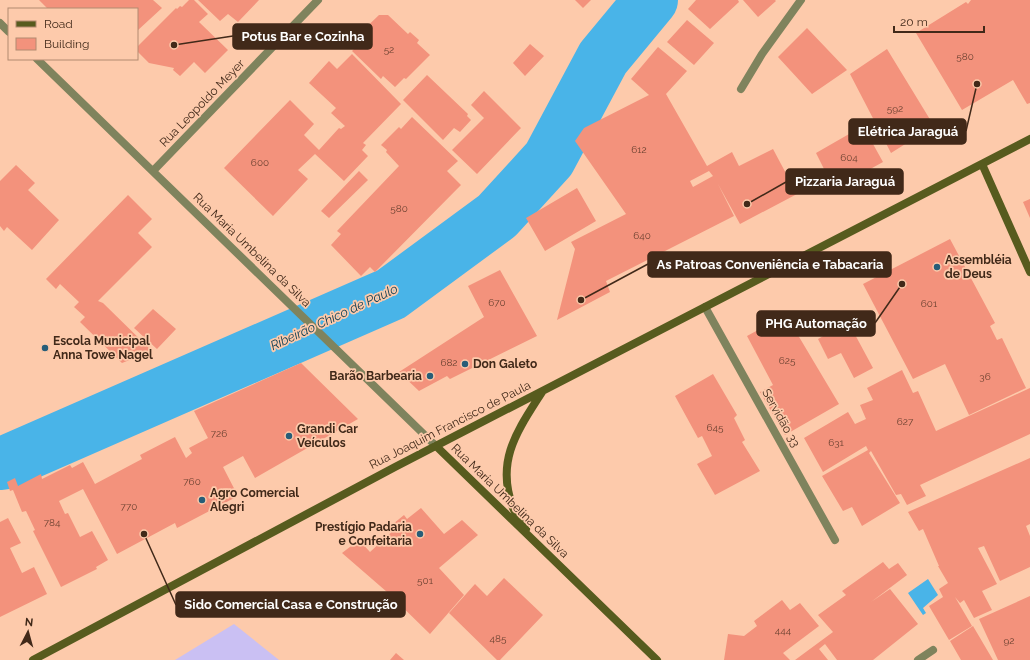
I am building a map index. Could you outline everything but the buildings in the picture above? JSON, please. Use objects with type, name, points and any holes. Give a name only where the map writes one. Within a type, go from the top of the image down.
[{"type":"main road","name":"Rua Joaquim Francisco de Paula","points":[[33,660],[436,446],[1030,139]]},
{"type":"main road","points":[[982,164],[1030,272]]},
{"type":"main road","points":[[532,539],[514,508],[508,483],[507,461],[511,443],[542,391]]},
{"type":"main road","name":"Rua Maria Umbelina da Silva","points":[[436,446],[657,660]]},
{"type":"street","name":"Rua Leopoldo Meyer","points":[[153,171],[318,0]]},
{"type":"street","points":[[741,89],[762,54],[801,0]]},
{"type":"street","points":[[0,23],[8,31]]},
{"type":"street","name":"Rua Maria Umbelina da Silva","points":[[38,60],[436,446]]},
{"type":"street","name":"Servidão 33","points":[[705,307],[835,540]]},
{"type":"street","points":[[918,660],[933,650]]},
{"type":"shaded area","points":[[234,624],[279,660],[175,660]]},
{"type":"water","points":[[928,579],[938,595],[923,608],[926,613],[923,615],[908,593]]},
{"type":"waterway","name":"Ribeirão Chico de Paulo","points":[[0,463],[7,462],[391,294],[497,216],[549,159],[603,58],[651,0]]},
{"type":"place","name":"Potus Bar e Cozinha","points":[[174,45]]},
{"type":"place","name":"Elétrica Jaraguá","points":[[977,84]]},
{"type":"place","name":"Pizzaria Jaraguá","points":[[747,204]]},
{"type":"place","name":"Assembléia de Deus","points":[[937,267]]},
{"type":"place","name":"PHG Automação","points":[[902,284]]},
{"type":"place","name":"As Patroas Conveniência e Tabacaria","points":[[581,300]]},
{"type":"place","name":"Escola Municipal Anna Towe Nagel","points":[[45,348]]},
{"type":"place","name":"Don Galeto","points":[[465,364]]},
{"type":"place","name":"Barão Barbearia","points":[[430,376]]},
{"type":"place","name":"Grandi Car Veículos","points":[[289,436]]},
{"type":"place","name":"Agro Comercial Alegri","points":[[202,500]]},
{"type":"place","name":"Sido Comercial Casa e Construção","points":[[144,534]]},
{"type":"place","name":"Prestígio Padaria e Confeitaria","points":[[420,534]]}]
